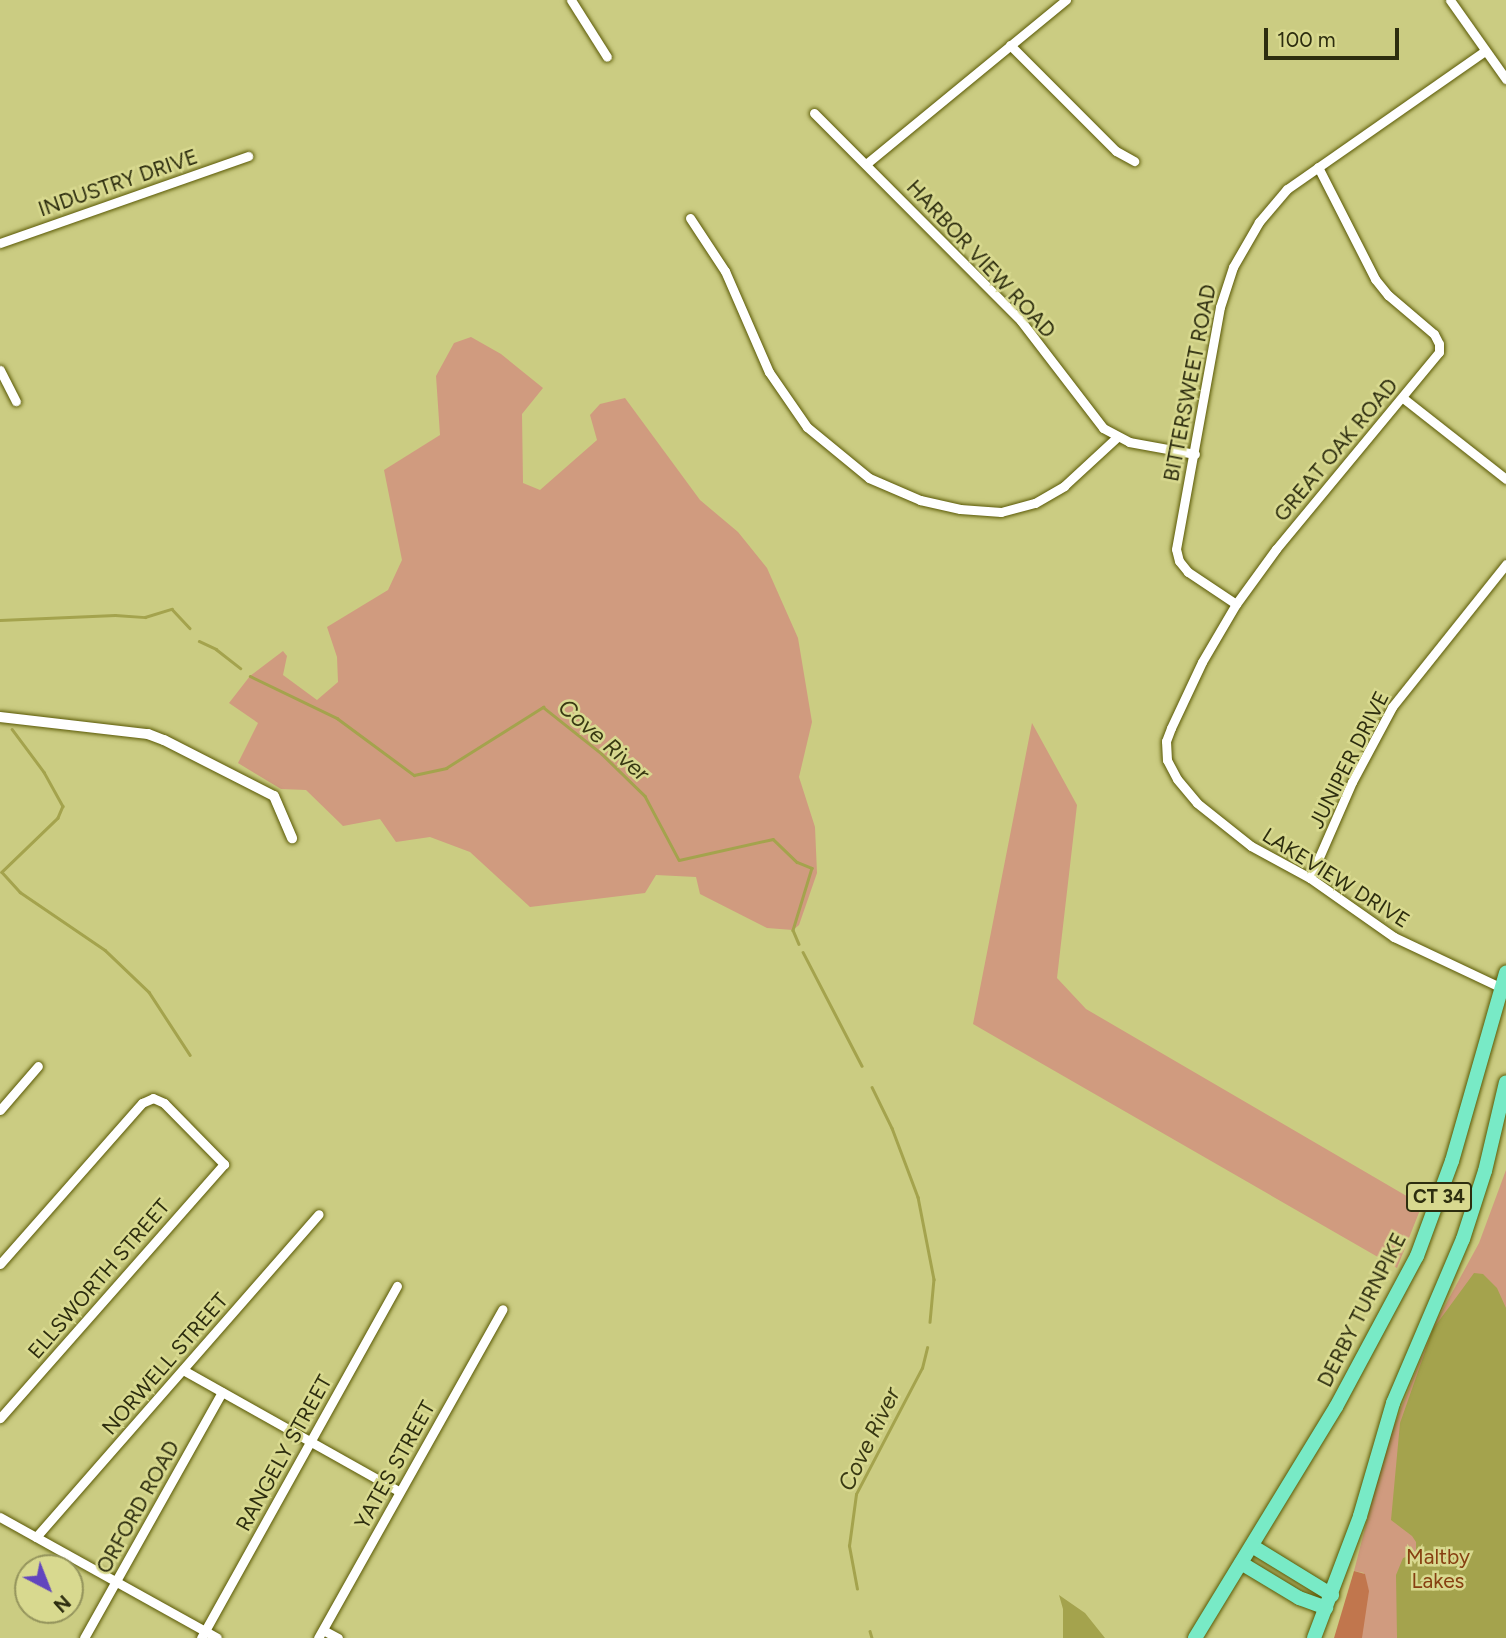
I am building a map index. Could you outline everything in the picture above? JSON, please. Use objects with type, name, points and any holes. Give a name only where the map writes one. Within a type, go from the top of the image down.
[{"type":"highway","name":"DERBY TURNPIKE","points":[[1195,1638],[1371,1346],[1417,1256],[1456,1148],[1504,980]]},
{"type":"highway","name":"CT 34","points":[[1314,1638],[1360,1516],[1392,1403],[1463,1239],[1485,1171],[1506,1082]]},
{"type":"highway","points":[[1252,1546],[1329,1601]]},
{"type":"highway","points":[[1241,1563],[1299,1598],[1329,1601]]},
{"type":"street","points":[[571,0],[607,57]]},
{"type":"street","points":[[866,164],[1066,0]]},
{"type":"street","points":[[1450,0],[1506,79]]},
{"type":"street","points":[[1010,45],[1116,151],[1134,160]]},
{"type":"street","name":"BITTERSWEET ROAD","points":[[1236,604],[1193,577],[1177,556],[1220,307],[1233,267],[1249,237],[1275,201],[1318,167],[1486,51]]},
{"type":"street","name":"HARBOR VIEW ROAD","points":[[814,113],[1021,321],[1103,428],[1116,438]]},
{"type":"street","name":"INDUSTRY DRIVE","points":[[0,243],[248,156]]},
{"type":"street","name":"GREAT OAK ROAD","points":[[1172,771],[1166,754],[1168,735],[1202,663],[1236,604],[1276,549],[1439,352],[1438,341],[1375,279],[1318,167]]},
{"type":"street","points":[[690,218],[725,271],[769,372],[807,427],[869,478],[920,500],[960,509],[1001,512],[1035,502],[1064,486],[1116,438],[1195,454]]},
{"type":"street","points":[[0,370],[16,401]]},
{"type":"street","points":[[1403,398],[1506,479]]},
{"type":"street","name":"JUNIPER DRIVE","points":[[1310,878],[1352,782],[1392,707],[1506,564]]},
{"type":"street","points":[[0,717],[148,734],[164,740],[274,796],[292,838]]},
{"type":"street","name":"LAKEVIEW DRIVE","points":[[1172,771],[1185,790],[1209,814],[1251,846],[1310,878],[1394,937],[1504,980]]},
{"type":"street","points":[[0,1110],[38,1066]]},
{"type":"street","name":"ELLSWORTH STREET","points":[[0,1264],[142,1103],[153,1098],[164,1103],[224,1164],[0,1418]]},
{"type":"street","name":"NORWELL STREET","points":[[36,1537],[318,1214]]},
{"type":"street","name":"RANGELY STREET","points":[[203,1634],[397,1286]]},
{"type":"street","name":"YATES STREET","points":[[321,1634],[399,1490],[503,1309]]},
{"type":"street","points":[[183,1370],[399,1490]]},
{"type":"street","name":"ORFORD ROAD","points":[[84,1638],[222,1392]]},
{"type":"street","points":[[0,1517],[117,1581],[203,1634],[217,1638]]},
{"type":"street","points":[[321,1634],[338,1638]]},
{"type":"green space","points":[[471,337],[501,354],[543,388],[522,414],[523,483],[540,490],[597,440],[590,415],[600,404],[625,398],[700,500],[738,532],[767,568],[798,638],[812,722],[799,777],[815,827],[817,873],[799,925],[793,930],[767,928],[700,894],[696,877],[656,875],[645,893],[530,907],[470,852],[430,837],[396,842],[380,819],[343,826],[306,790],[281,789],[238,763],[258,723],[229,703],[250,676],[283,651],[287,656],[283,675],[317,700],[338,682],[337,657],[327,627],[388,590],[402,560],[384,470],[440,435],[436,376],[454,343]]},
{"type":"green space","points":[[1032,723],[1077,805],[1057,978],[1086,1009],[1422,1205],[1397,1268],[973,1024]]},
{"type":"green space","name":"Maltby Lakes","points":[[1506,1170],[1506,1638],[1338,1638],[1364,1573],[1354,1571],[1386,1446],[1435,1324],[1479,1243]]},
{"type":"shaded area","name":"Maltby Lakes","points":[[1474,1273],[1483,1274],[1497,1288],[1506,1308],[1506,1638],[1397,1638],[1396,1575],[1403,1558],[1416,1554],[1416,1542],[1412,1536],[1391,1520],[1400,1423],[1433,1329]]},
{"type":"shaded area","points":[[1354,1571],[1365,1574],[1369,1591],[1362,1638],[1334,1638]]},
{"type":"shaded area","points":[[1059,1595],[1085,1613],[1105,1638],[1063,1638],[1063,1609]]},
{"type":"waterway","name":"Cove River","points":[[0,620],[115,615],[145,617],[172,609],[190,628]]},
{"type":"waterway","name":"Cove River","points":[[199,641],[216,649],[240,668]]},
{"type":"waterway","name":"Cove River","points":[[250,676],[337,718],[414,775],[446,768],[543,707],[602,754],[645,796],[679,860],[773,839],[797,862],[812,868],[793,930],[799,944]]},
{"type":"waterway","points":[[12,729],[44,772],[63,806],[58,818],[2,872],[20,892],[105,950],[149,992],[190,1055]]},
{"type":"waterway","name":"Cove River","points":[[803,952],[862,1066]]},
{"type":"waterway","name":"Cove River","points":[[872,1087],[892,1128],[918,1197],[934,1279],[930,1322]]},
{"type":"waterway","name":"Cove River","points":[[857,1589],[849,1546],[856,1494],[922,1368],[927,1348]]},
{"type":"waterway","name":"Cove River","points":[[870,1631],[872,1638]]}]
